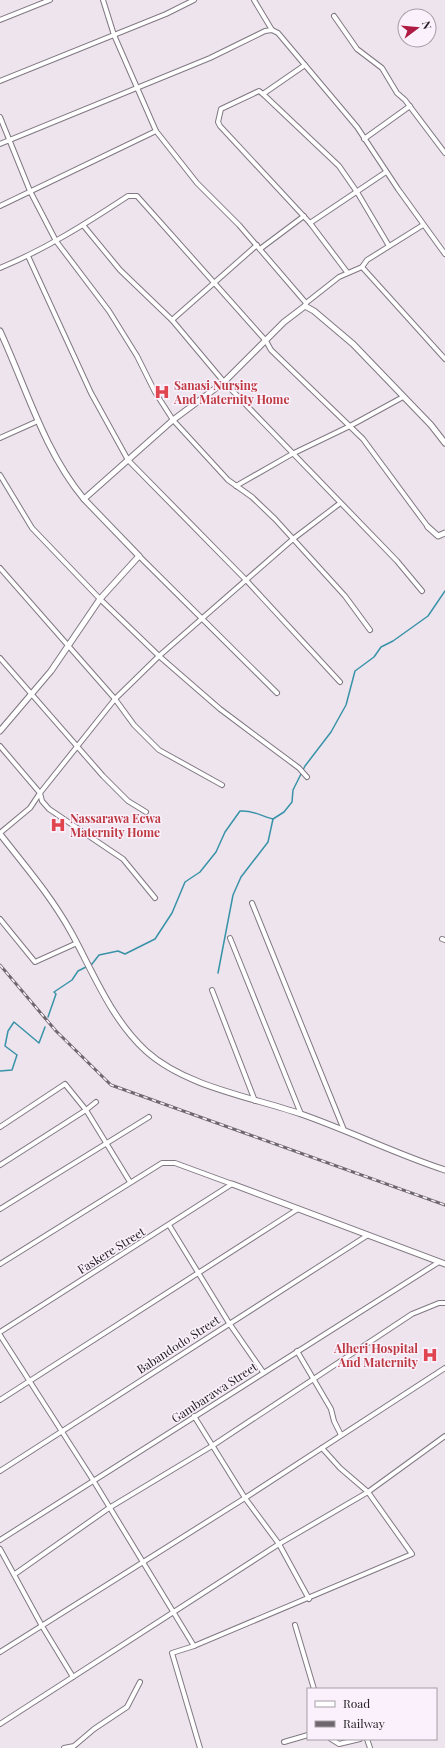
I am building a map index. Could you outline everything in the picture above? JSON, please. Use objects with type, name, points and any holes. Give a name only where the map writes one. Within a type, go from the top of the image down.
[{"type":"street","points":[[0,20],[50,0]]},
{"type":"street","points":[[103,0],[114,35],[156,131],[197,183],[257,245],[306,305],[353,344],[445,443]]},
{"type":"street","points":[[0,81],[114,35],[194,0]]},
{"type":"street","points":[[254,0],[272,30],[278,33],[344,110],[423,225],[445,254]]},
{"type":"street","points":[[334,16],[358,49],[382,68],[397,92],[410,106],[445,153]]},
{"type":"street","points":[[0,144],[138,89],[210,58],[265,31],[272,30]]},
{"type":"street","points":[[263,94],[305,65]]},
{"type":"street","points":[[347,272],[304,216],[218,122],[221,109],[260,91],[339,166],[357,192],[389,246]]},
{"type":"street","points":[[364,139],[410,106]]},
{"type":"street","points":[[0,117],[8,140],[30,191],[56,241],[109,311],[137,356],[155,392],[173,420],[228,480],[252,497],[293,539],[345,596],[370,630]]},
{"type":"street","points":[[0,206],[156,131]]},
{"type":"street","points":[[310,223],[386,172]]},
{"type":"street","points":[[0,268],[28,256],[56,241],[128,196],[137,196],[266,341],[271,350],[363,439],[428,527],[438,536],[445,533]]},
{"type":"street","points":[[260,249],[304,216]]},
{"type":"street","points":[[82,225],[120,270],[172,320],[224,382],[339,504],[397,561],[422,591]]},
{"type":"street","points":[[84,499],[173,420],[224,382],[284,322],[306,305],[319,291],[347,272],[362,267],[366,260],[423,225]]},
{"type":"street","points":[[172,320],[257,245]]},
{"type":"street","points":[[28,256],[91,393],[128,460],[246,580],[340,682]]},
{"type":"street","points":[[362,267],[445,359]]},
{"type":"street","points":[[0,331],[38,421],[68,480],[84,499],[139,556],[277,693]]},
{"type":"street","points":[[236,486],[292,454],[350,426],[403,397]]},
{"type":"street","points":[[0,438],[38,421]]},
{"type":"street","points":[[0,475],[32,528],[100,599],[159,656],[220,708],[298,768],[307,778]]},
{"type":"street","points":[[339,504],[293,539],[159,656],[115,699],[40,793],[30,808],[0,833],[54,904],[121,1022],[146,1051],[169,1067],[197,1080],[255,1101],[301,1114],[445,1170]]},
{"type":"street","points":[[0,731],[32,695],[100,599],[139,556]]},
{"type":"street","points":[[0,568],[115,699],[134,725],[159,750],[222,785]]},
{"type":"street","points":[[0,658],[77,746],[128,801],[146,812]]},
{"type":"street","points":[[0,746],[40,793],[42,801],[49,809],[122,859],[155,898]]},
{"type":"street","points":[[252,903],[344,1132]]},
{"type":"street","points":[[0,919],[36,962],[77,943]]},
{"type":"street","points":[[230,938],[301,1114]]},
{"type":"street","points":[[212,990],[255,1101]]},
{"type":"street","points":[[0,1127],[65,1084],[86,1110],[130,1182]]},
{"type":"street","points":[[0,1165],[86,1110],[96,1102]]},
{"type":"street","points":[[0,1209],[149,1117]]},
{"type":"street","points":[[0,1264],[130,1182],[162,1163],[168,1162],[368,1234],[445,1264]]},
{"type":"street","name":"Faskere Street","points":[[0,1332],[232,1184]]},
{"type":"street","points":[[0,1400],[298,1209]]},
{"type":"street","points":[[169,1225],[229,1323],[263,1372]]},
{"type":"street","name":"Babandodo Street","points":[[0,1471],[368,1234]]},
{"type":"street","name":"Gambarawa Street","points":[[0,1540],[263,1372],[439,1262]]},
{"type":"street","points":[[15,1574],[109,1508],[212,1446],[412,1314],[445,1303]]},
{"type":"street","points":[[0,1336],[30,1380],[93,1480],[194,1646]]},
{"type":"street","points":[[297,1351],[331,1409],[334,1421],[341,1435]]},
{"type":"street","points":[[0,1652],[143,1560],[245,1498],[445,1368]]},
{"type":"street","points":[[194,1416],[245,1498],[279,1544],[309,1599]]},
{"type":"street","points":[[0,1724],[279,1544],[368,1492],[445,1436]]},
{"type":"street","points":[[200,1748],[172,1653],[194,1646],[309,1599],[412,1554],[368,1492],[340,1468],[322,1448]]},
{"type":"street","points":[[0,1549],[42,1626],[73,1677]]},
{"type":"street","points":[[295,1625],[314,1688]]},
{"type":"street","points":[[64,1748],[74,1747],[94,1729],[127,1708],[140,1682]]},
{"type":"street","points":[[284,1742],[307,1735]]},
{"type":"street","points":[[333,1740],[339,1744],[356,1740]]},
{"type":"waterway","points":[[48,1017],[56,994],[54,992],[72,980],[78,971],[92,964],[99,955],[118,951],[125,954],[155,939],[172,913],[185,882],[200,872],[216,852],[225,832],[240,811],[253,812],[273,819],[284,812],[292,802],[293,790],[305,766],[331,732],[346,705],[355,671],[374,657],[381,647],[393,641],[428,616],[445,591]]},
{"type":"waterway","points":[[218,973],[233,895],[241,877],[268,842],[273,819]]},
{"type":"waterway","points":[[0,1071],[12,1070],[17,1055],[5,1046],[8,1031],[14,1022],[39,1043],[45,1027]]},
{"type":"railway","points":[[0,965],[56,1031],[111,1085],[445,1205]]},
{"type":"place","name":"Sanasi Nursing And Maternity Home","points":[[162,392]]},
{"type":"place","name":"Nassarawa Ecwa Maternity Home","points":[[58,825]]},
{"type":"place","name":"Alheri Hospital And Maternity","points":[[430,1355]]}]
